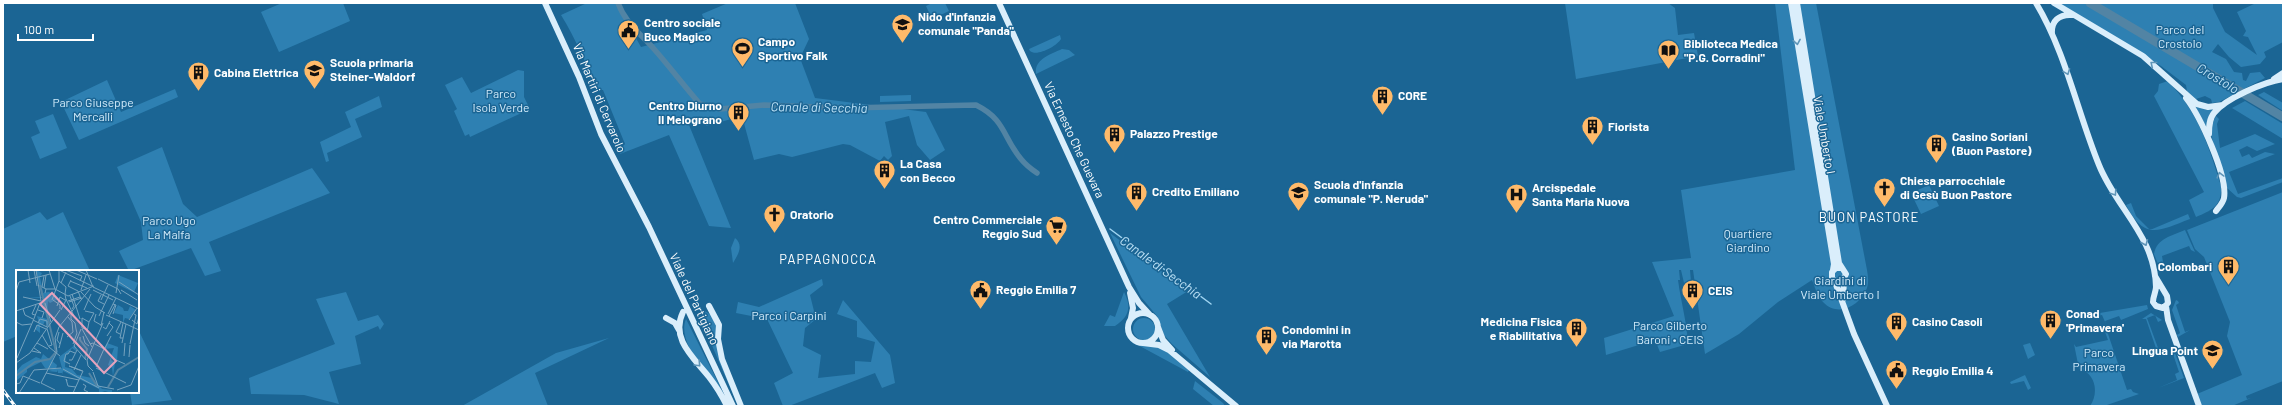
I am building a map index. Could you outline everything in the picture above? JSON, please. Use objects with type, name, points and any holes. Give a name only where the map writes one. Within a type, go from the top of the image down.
[{"type":"street","name":"Via Martiri di Cervarolo","points":[[546,3],[579,77],[601,134],[636,201]]},
{"type":"street","name":"Via Ernesto Che Guevara","points":[[999,3],[1129,287],[1139,303],[1150,316]]},
{"type":"street","name":"Viale Umberto I","points":[[1791,3],[1834,264],[1833,270]]},
{"type":"street","name":"Viale Umberto I","points":[[1797,3],[1841,268]]},
{"type":"street","points":[[2054,3],[2143,56],[2202,106],[2225,103],[2283,73]]},
{"type":"street","points":[[2036,4],[2067,72],[2088,137],[2105,180],[2138,227],[2151,258],[2155,276],[2154,303],[2168,320]]},
{"type":"street","points":[[2052,37],[2052,28],[2056,19],[2062,15],[2073,15]]},
{"type":"street","points":[[2272,80],[2283,79]]},
{"type":"street","points":[[2182,90],[2209,138],[2224,192],[2222,203],[2216,211]]},
{"type":"street","points":[[2209,138],[2210,120],[2225,103]]},
{"type":"street","name":"Viale del Partigiano","points":[[636,201],[733,406]]},
{"type":"street","points":[[1843,299],[1844,280],[1846,274],[1841,268],[1833,270],[1831,276],[1843,299],[1854,334],[1887,406]]},
{"type":"street","points":[[2155,276],[2168,298],[2166,306],[2168,320],[2199,406]]},
{"type":"street","points":[[1835,282],[1844,280]]},
{"type":"street","name":"Via Ernesto Che Guevara","points":[[1129,287],[1133,302],[1131,318]]},
{"type":"street","points":[[2155,296],[2159,293],[2165,294]]},
{"type":"street","points":[[709,306],[719,325],[718,339],[722,359],[741,406]]},
{"type":"street","points":[[2159,308],[2166,306]]},
{"type":"street","points":[[683,312],[680,320],[680,330],[684,346],[714,383],[727,406]]},
{"type":"street","points":[[1176,356],[1163,340],[1158,326],[1150,316],[1141,314],[1131,318],[1128,327],[1129,335],[1133,340],[1158,345],[1176,356],[1236,406]]},
{"type":"street","points":[[666,318],[675,323],[680,330]]},
{"type":"street","points":[[1143,343],[1155,337],[1158,326]]},
{"type":"green space","points":[[282,3],[343,3],[350,21],[279,52],[261,12]]},
{"type":"green space","points":[[587,3],[616,3],[641,47],[707,30],[702,14],[728,3],[795,3],[809,39],[800,58],[815,98],[926,112],[945,150],[930,160],[917,145],[909,116],[885,122],[892,156],[888,160],[884,156],[880,161],[850,145],[843,144],[792,157],[779,154],[754,160],[742,116],[706,126],[704,119],[689,125],[731,228],[709,226],[669,135],[620,154],[618,151],[625,144],[603,90],[597,90],[576,42],[561,15]]},
{"type":"green space","points":[[932,3],[945,3],[949,11],[932,19],[926,6]]},
{"type":"green space","points":[[1565,3],[1668,3],[1675,8],[1678,35],[1694,33],[1698,56],[1576,79]]},
{"type":"green space","points":[[1775,3],[1816,3],[1867,270],[1867,288],[1864,294],[1854,305],[1848,308],[1835,309],[1829,307],[1821,300],[1812,280],[1778,302],[1739,334],[1705,354],[1693,270],[1690,270],[1691,282],[1684,283],[1681,270],[1679,270],[1680,280],[1678,280],[1688,344],[1660,352],[1655,340],[1606,355],[1604,338],[1674,316],[1652,262],[1691,258],[1681,190],[1795,170]]},
{"type":"green space","name":"Parco del Crostolo","points":[[2058,3],[2213,3],[2213,8],[2225,32],[2257,55],[2248,37],[2243,36],[2246,31],[2237,12],[2256,3],[2282,3],[2283,42],[2264,52],[2266,57],[2260,64],[2241,67],[2229,57],[2218,44],[2212,52],[2226,59],[2234,72],[2242,73],[2243,80],[2246,81],[2250,73],[2260,72],[2265,78],[2219,102],[2212,103],[2211,99],[2205,96],[2196,99],[2187,91],[2186,85],[2161,66]]},
{"type":"green space","points":[[1060,35],[1061,39],[1059,42],[1047,50],[1037,53],[1030,51],[1029,49]]},
{"type":"green space","points":[[1062,49],[1069,50],[1075,55],[1036,74],[1036,69],[1040,61],[1048,55]]},
{"type":"green space","name":"Parco Isola Verde","points":[[518,70],[524,71],[524,97],[530,109],[470,137],[469,134],[465,136],[454,111],[457,109],[445,85],[462,77],[471,93]]},
{"type":"green space","name":"Parco Giuseppe Mercalli","points":[[107,80],[121,112],[175,89],[178,97],[79,140],[61,102]]},
{"type":"green space","points":[[2168,81],[2188,105],[2195,118],[2207,143],[2221,186],[2221,193],[2218,203],[2207,212],[2196,217],[2189,200],[2204,192],[2154,96],[2158,91],[2159,84]]},
{"type":"green space","points":[[2264,92],[2283,103],[2283,111],[2258,95]]},
{"type":"green space","points":[[911,95],[911,101],[880,102],[880,96]]},
{"type":"green space","points":[[379,96],[382,107],[355,119],[362,137],[327,153],[329,161],[326,162],[320,142],[351,127],[345,112]]},
{"type":"green space","points":[[2245,101],[2283,124],[2283,139],[2232,108]]},
{"type":"green space","points":[[2194,104],[2206,110],[2215,109],[2209,115],[2207,129]]},
{"type":"green space","points":[[53,114],[67,148],[40,159],[31,137],[40,133],[35,121]]},
{"type":"green space","points":[[2216,116],[2219,119],[2217,124],[2220,148],[2255,134],[2275,144],[2257,151],[2247,146],[2239,150],[2242,157],[2249,154],[2252,158],[2265,152],[2275,154],[2229,172],[2238,194],[2283,178],[2283,182],[2241,198],[2237,197],[2227,188],[2213,142],[2212,132]]},
{"type":"green space","name":"Parco Ugo La Malfa","points":[[162,147],[183,204],[197,217],[312,168],[330,193],[209,242],[221,271],[205,276],[191,248],[128,270],[119,251],[143,240],[141,222],[117,167]]},
{"type":"green space","points":[[1929,185],[1939,206],[1921,214],[1911,193]]},
{"type":"green space","points":[[2283,192],[2283,381],[2246,396],[2247,399],[2251,398],[2232,406],[2202,406],[2197,394],[2242,375],[2227,336],[2230,322],[2204,257],[2195,249],[2187,230]]},
{"type":"green space","points":[[2131,203],[2136,216],[2149,229],[2140,224],[2133,216],[2126,205]]},
{"type":"green space","points":[[40,212],[47,220],[63,212],[90,270],[16,270],[16,336],[3,342],[3,229]]},
{"type":"green space","points":[[2188,214],[2190,219],[2169,227],[2151,230]]},
{"type":"green space","points":[[2185,230],[2195,252],[2191,250],[2189,246],[2162,256],[2163,262],[2158,264],[2154,254],[2158,244],[2166,238]]},
{"type":"green space","points":[[1110,233],[1188,291],[1167,304],[1210,377],[1172,344],[1164,335],[1157,316],[1141,297]]},
{"type":"green space","points":[[735,238],[740,247],[733,263],[731,248]]},
{"type":"green space","name":"Parco i Carpini","points":[[822,279],[823,285],[810,295],[816,319],[805,328],[803,346],[821,355],[818,378],[855,374],[855,361],[871,362],[875,342],[857,337],[857,321],[837,314],[843,300],[890,355],[895,383],[882,388],[875,373],[789,406],[783,406],[774,383],[793,373],[767,319],[736,313],[738,302],[759,307]]},
{"type":"green space","points":[[346,292],[358,321],[378,315],[384,324],[380,330],[378,326],[355,336],[361,364],[329,372],[339,404],[304,395],[251,394],[249,378],[335,344],[316,299]]},
{"type":"green space","points":[[1124,292],[1128,302],[1128,311],[1126,315],[1120,323],[1115,326],[1104,326],[1110,315],[1115,317]]},
{"type":"green space","points":[[2176,300],[2179,303],[2176,305],[2185,332],[2190,330],[2178,337],[2177,335],[2180,333],[2172,310]]},
{"type":"green space","points":[[2147,305],[2148,309],[2121,320],[2119,316],[2105,321],[2106,324],[2102,315],[2082,319],[2082,316]]},
{"type":"green space","points":[[705,311],[711,315],[717,326],[716,339],[738,406],[698,313]]},
{"type":"green space","points":[[2151,313],[2154,315],[2147,318],[2161,356],[2159,357],[2146,319],[2142,319]]},
{"type":"green space","points":[[2155,316],[2162,320],[2158,322]]},
{"type":"green space","points":[[1144,318],[1152,321],[1155,329],[1152,337],[1144,340],[1136,337],[1133,329],[1136,321]]},
{"type":"green space","points":[[686,319],[730,406],[691,352],[686,340],[684,329]]},
{"type":"green space","name":"Parco Primavera","points":[[2107,329],[2111,330],[2107,331],[2127,390],[2131,389],[2133,392],[2139,394],[2104,406],[2090,406],[2093,401],[2095,390],[2094,384],[2092,379],[2085,371],[2079,369],[2074,344],[2076,347],[2108,340],[2105,332]]},
{"type":"green space","points":[[139,331],[172,400],[132,405],[130,393],[139,393]]},
{"type":"green space","points":[[609,338],[535,373],[548,406],[462,406],[556,353]]},
{"type":"green space","points":[[2030,343],[2035,355],[2028,359],[2023,345]]},
{"type":"green space","points":[[1136,344],[1163,348],[1189,370],[1188,372]]},
{"type":"green space","points":[[2175,353],[2184,378],[2158,388],[2177,380],[2175,374],[2179,372],[2173,354]]},
{"type":"green space","points":[[2025,375],[2031,388],[2028,390],[2024,381],[2011,384],[2010,382]]},
{"type":"green space","points":[[1195,381],[1225,406],[1214,406],[1193,389]]},
{"type":"waterway","name":"Canale di Secchia","points":[[618,3],[629,23],[660,56],[700,104],[720,109],[764,105],[847,108],[976,105],[993,117],[1003,129],[1021,159],[1037,173]]},
{"type":"waterway","name":"Crostolo","points":[[2090,3],[2283,117]]},
{"type":"waterway","name":"Canale di Secchia","points":[[1110,229],[1211,304]]},
{"type":"railway","points":[[3,390],[15,406]]},
{"type":"place","name":"Nido d'infanzia comunale \"Panda\"","points":[[903,44]]},
{"type":"place","name":"Centro sociale Buco Magico","points":[[629,50]]},
{"type":"place","name":"Campo Sportivo Falk","points":[[742,68]]},
{"type":"place","name":"Biblioteca Medica \"P.G. Corradini\"","points":[[1669,70]]},
{"type":"place","name":"Scuola primaria Steiner-Waldorf","points":[[314,90]]},
{"type":"place","name":"Cabina Elettrica","points":[[198,92]]},
{"type":"place","name":"CORE","points":[[1382,116]]},
{"type":"place","name":"Centro Diurno Il Melograno","points":[[738,132]]},
{"type":"place","name":"Fiorista","points":[[1592,146]]},
{"type":"place","name":"Palazzo Prestige","points":[[1115,154]]},
{"type":"place","name":"Casino Soriani (Buon Pastore)","points":[[1936,164]]},
{"type":"place","name":"La Casa con Becco","points":[[884,190]]},
{"type":"place","name":"Chiesa parrocchiale di Gesù Buon Pastore","points":[[1885,208]]},
{"type":"place","name":"Credito Emiliano","points":[[1136,212]]},
{"type":"place","name":"Scuola d'infanzia comunale \"P. Neruda\"","points":[[1299,212]]},
{"type":"place","name":"Arcispedale Santa Maria Nuova","points":[[1517,214]]},
{"type":"place","name":"Oratorio","points":[[775,234]]},
{"type":"place","name":"Centro Commerciale Reggio Sud","points":[[1057,246]]},
{"type":"place","name":"Colombari","points":[[2228,286]]},
{"type":"place","name":"Reggio Emilia 7","points":[[980,310]]},
{"type":"place","name":"CEIS","points":[[1693,310]]},
{"type":"place","name":"Conad 'Primavera'","points":[[2051,340]]},
{"type":"place","name":"Casino Casoli","points":[[1896,342]]},
{"type":"place","name":"Medicina Fisica e Riabilitativa","points":[[1577,348]]},
{"type":"place","name":"Condomini in via Marotta","points":[[1266,356]]},
{"type":"place","name":"Lingua Point","points":[[2213,370]]},
{"type":"place","name":"Reggio Emilia 4","points":[[1896,390]]},
{"type":"district","name":"BUON PASTORE","points":[[1869,217]]},
{"type":"district","name":"PAPPAGNOCCA","points":[[828,259]]},
{"type":"park label","name":"Quartiere Giardino","points":[[1748,241]]},
{"type":"park label","name":"Giardini di Viale Umberto I","points":[[1840,288]]},
{"type":"park label","name":"Parco Gilberto Baroni • CEIS","points":[[1670,333]]}]
